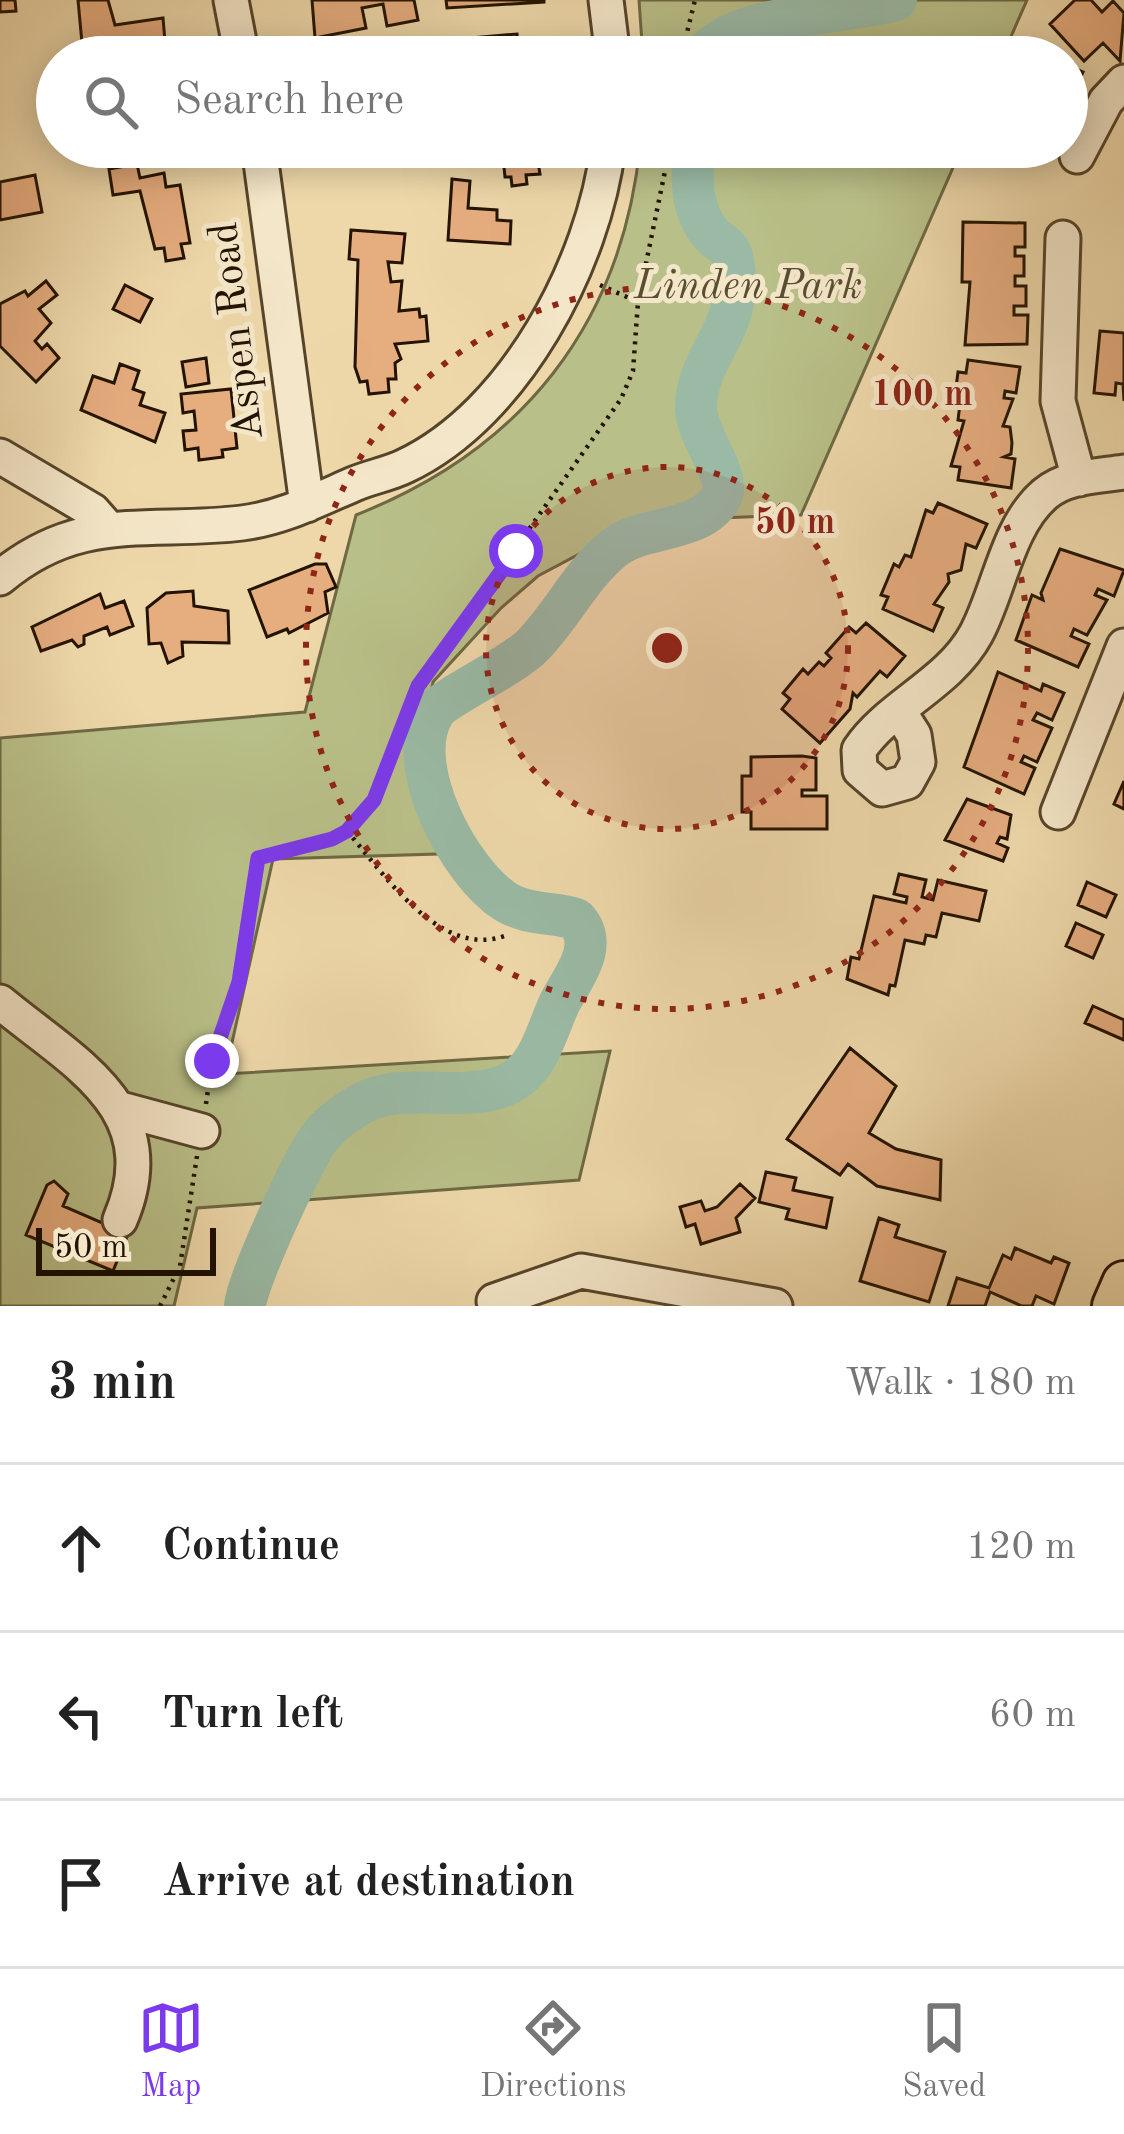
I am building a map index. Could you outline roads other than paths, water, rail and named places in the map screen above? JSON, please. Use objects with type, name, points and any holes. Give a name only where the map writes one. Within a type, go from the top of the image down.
[{"type":"main road","points":[[1114,1306],[1124,1283]]},
{"type":"street","points":[[231,0],[238,36]]},
{"type":"street","points":[[606,0],[610,36]]},
{"type":"street","points":[[1088,131],[1124,82]]},
{"type":"street","name":"Aspen Road","points":[[262,168],[308,505]]},
{"type":"street","points":[[0,578],[53,545],[107,527],[241,523],[308,505],[408,465],[509,377],[560,305],[583,254],[603,168]]},
{"type":"street","points":[[1063,238],[1058,401],[1079,479]]},
{"type":"street","points":[[0,456],[93,511],[107,527]]},
{"type":"street","points":[[900,713],[975,637],[1027,515],[1043,495],[1079,479],[1124,472]]},
{"type":"street","points":[[1058,812],[1124,646]]},
{"type":"street","points":[[0,1002],[91,1071],[117,1108],[136,1165],[120,1220]]},
{"type":"street","points":[[117,1108],[202,1131]]},
{"type":"street","points":[[494,1301],[581,1271],[775,1306]]},
{"type":"waterway","points":[[730,36],[763,24],[896,0]]},
{"type":"waterway","points":[[245,1306],[277,1220],[326,1129],[370,1099],[406,1093],[480,1092],[512,1082],[538,1053],[582,961],[585,940],[576,919],[506,902],[488,888],[454,843],[430,787],[426,733],[441,705],[532,646],[614,548],[640,535],[699,518],[720,499],[722,479],[696,406],[704,370],[733,305],[735,284],[732,255],[711,234],[696,204],[693,168]]},
{"type":"park label","name":"Linden Park","points":[[748,287]]}]
